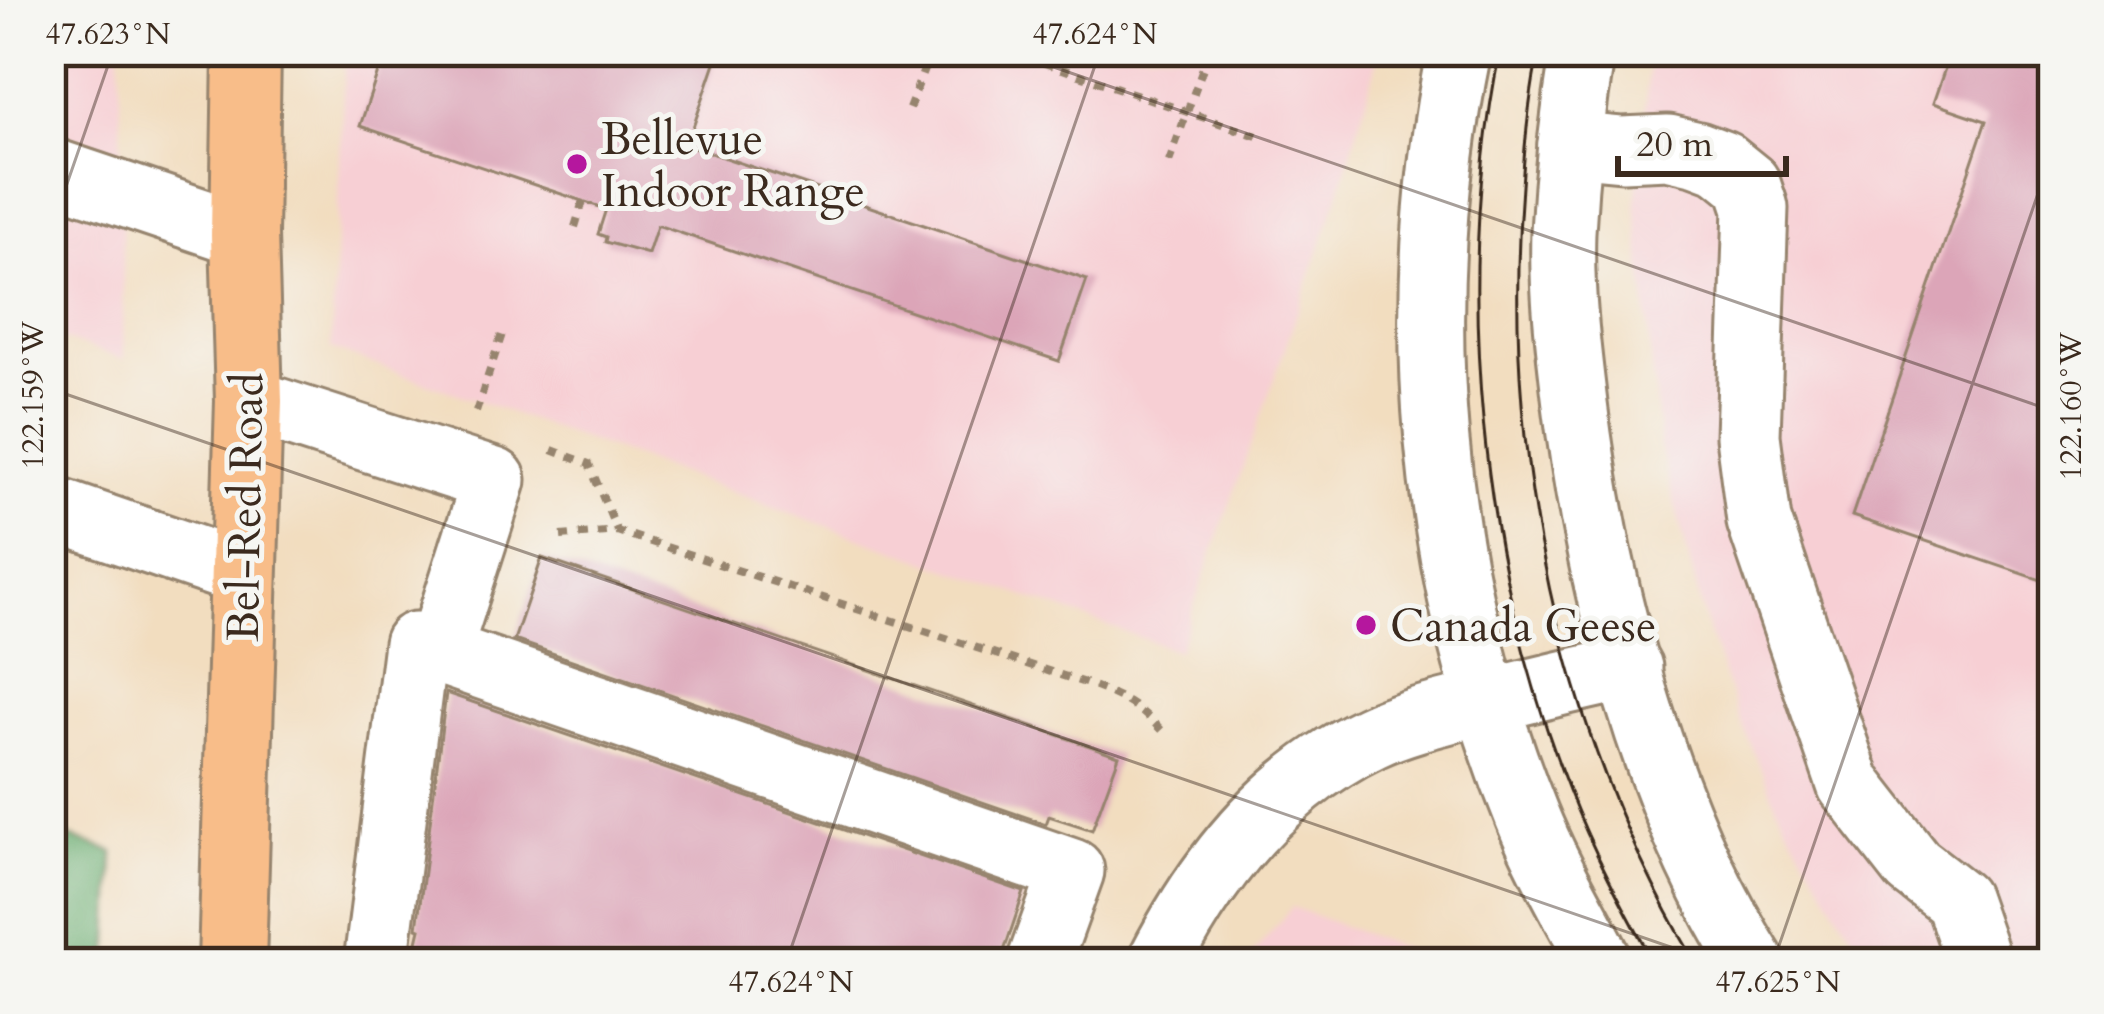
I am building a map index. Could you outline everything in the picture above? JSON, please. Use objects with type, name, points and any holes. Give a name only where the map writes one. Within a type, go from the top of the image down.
[{"type":"main road","name":"Bel-Red Road","points":[[232,963],[249,401],[244,236],[247,51]]},
{"type":"street","points":[[1460,51],[1432,254],[1436,453],[1458,583],[1487,702],[1528,818],[1601,963]]},
{"type":"street","points":[[1582,51],[1563,235],[1566,331],[1583,470],[1605,574],[1654,755],[1696,856],[1754,963]]},
{"type":"street","points":[[1570,144],[1668,147],[1722,163],[1748,184],[1756,208],[1748,436],[1760,521],[1849,784],[1913,866],[1957,900],[1979,963]]},
{"type":"street","points":[[51,170],[244,236]]},
{"type":"street","points":[[249,401],[494,481],[439,652]]},
{"type":"street","points":[[51,508],[243,574]]},
{"type":"street","points":[[376,963],[416,644],[1072,871],[1039,963]]},
{"type":"street","points":[[1159,963],[1202,887],[1232,846],[1262,814],[1344,752],[1387,730],[1432,715],[1630,668]]},
{"type":"path","points":[[909,110],[931,51]]},
{"type":"path","points":[[1010,51],[1262,138]]},
{"type":"path","points":[[1169,162],[1209,51]]},
{"type":"path","points":[[575,227],[583,201]]},
{"type":"path","points":[[474,418],[502,334]]},
{"type":"path","points":[[552,450],[590,464],[616,531]]},
{"type":"path","points":[[561,536],[616,531],[1085,682],[1126,699],[1164,733]]},
{"type":"shaded area","points":[[51,51],[120,51],[124,360],[51,335]]},
{"type":"shaded area","points":[[345,51],[1380,51],[1338,197],[1178,651],[331,349]]},
{"type":"shaded area","points":[[1650,51],[2053,51],[2053,963],[1869,963],[1781,815],[1738,716],[1705,622],[1660,446],[1636,206]]},
{"type":"shaded area","points":[[1292,907],[1405,949],[1420,963],[1245,963]]},
{"type":"green space","points":[[51,831],[114,852],[109,963],[51,963]]},
{"type":"building","points":[[385,51],[719,51],[687,145],[1087,280],[1059,361],[660,226],[648,254],[605,242],[606,237],[598,234],[606,209],[360,126]]},
{"type":"building","points":[[1951,51],[2053,51],[2053,584],[1852,516],[1986,121],[1933,103]]},
{"type":"building","points":[[542,558],[1119,756],[1092,830],[1049,816],[1046,824],[514,640]]},
{"type":"building","points":[[446,693],[1024,892],[1000,963],[412,963],[420,929]]},
{"type":"tram line","points":[[1500,51],[1478,235],[1484,425],[1496,520],[1514,613],[1569,790],[1654,963]]},
{"type":"tram line","points":[[1539,51],[1525,152],[1518,287],[1531,488],[1549,588],[1575,686],[1608,782],[1648,874],[1696,963]]},
{"type":"place","name":"Bellevue Indoor Range","points":[[577,164]]},
{"type":"place","name":"Canada Geese","points":[[1366,625]]}]
